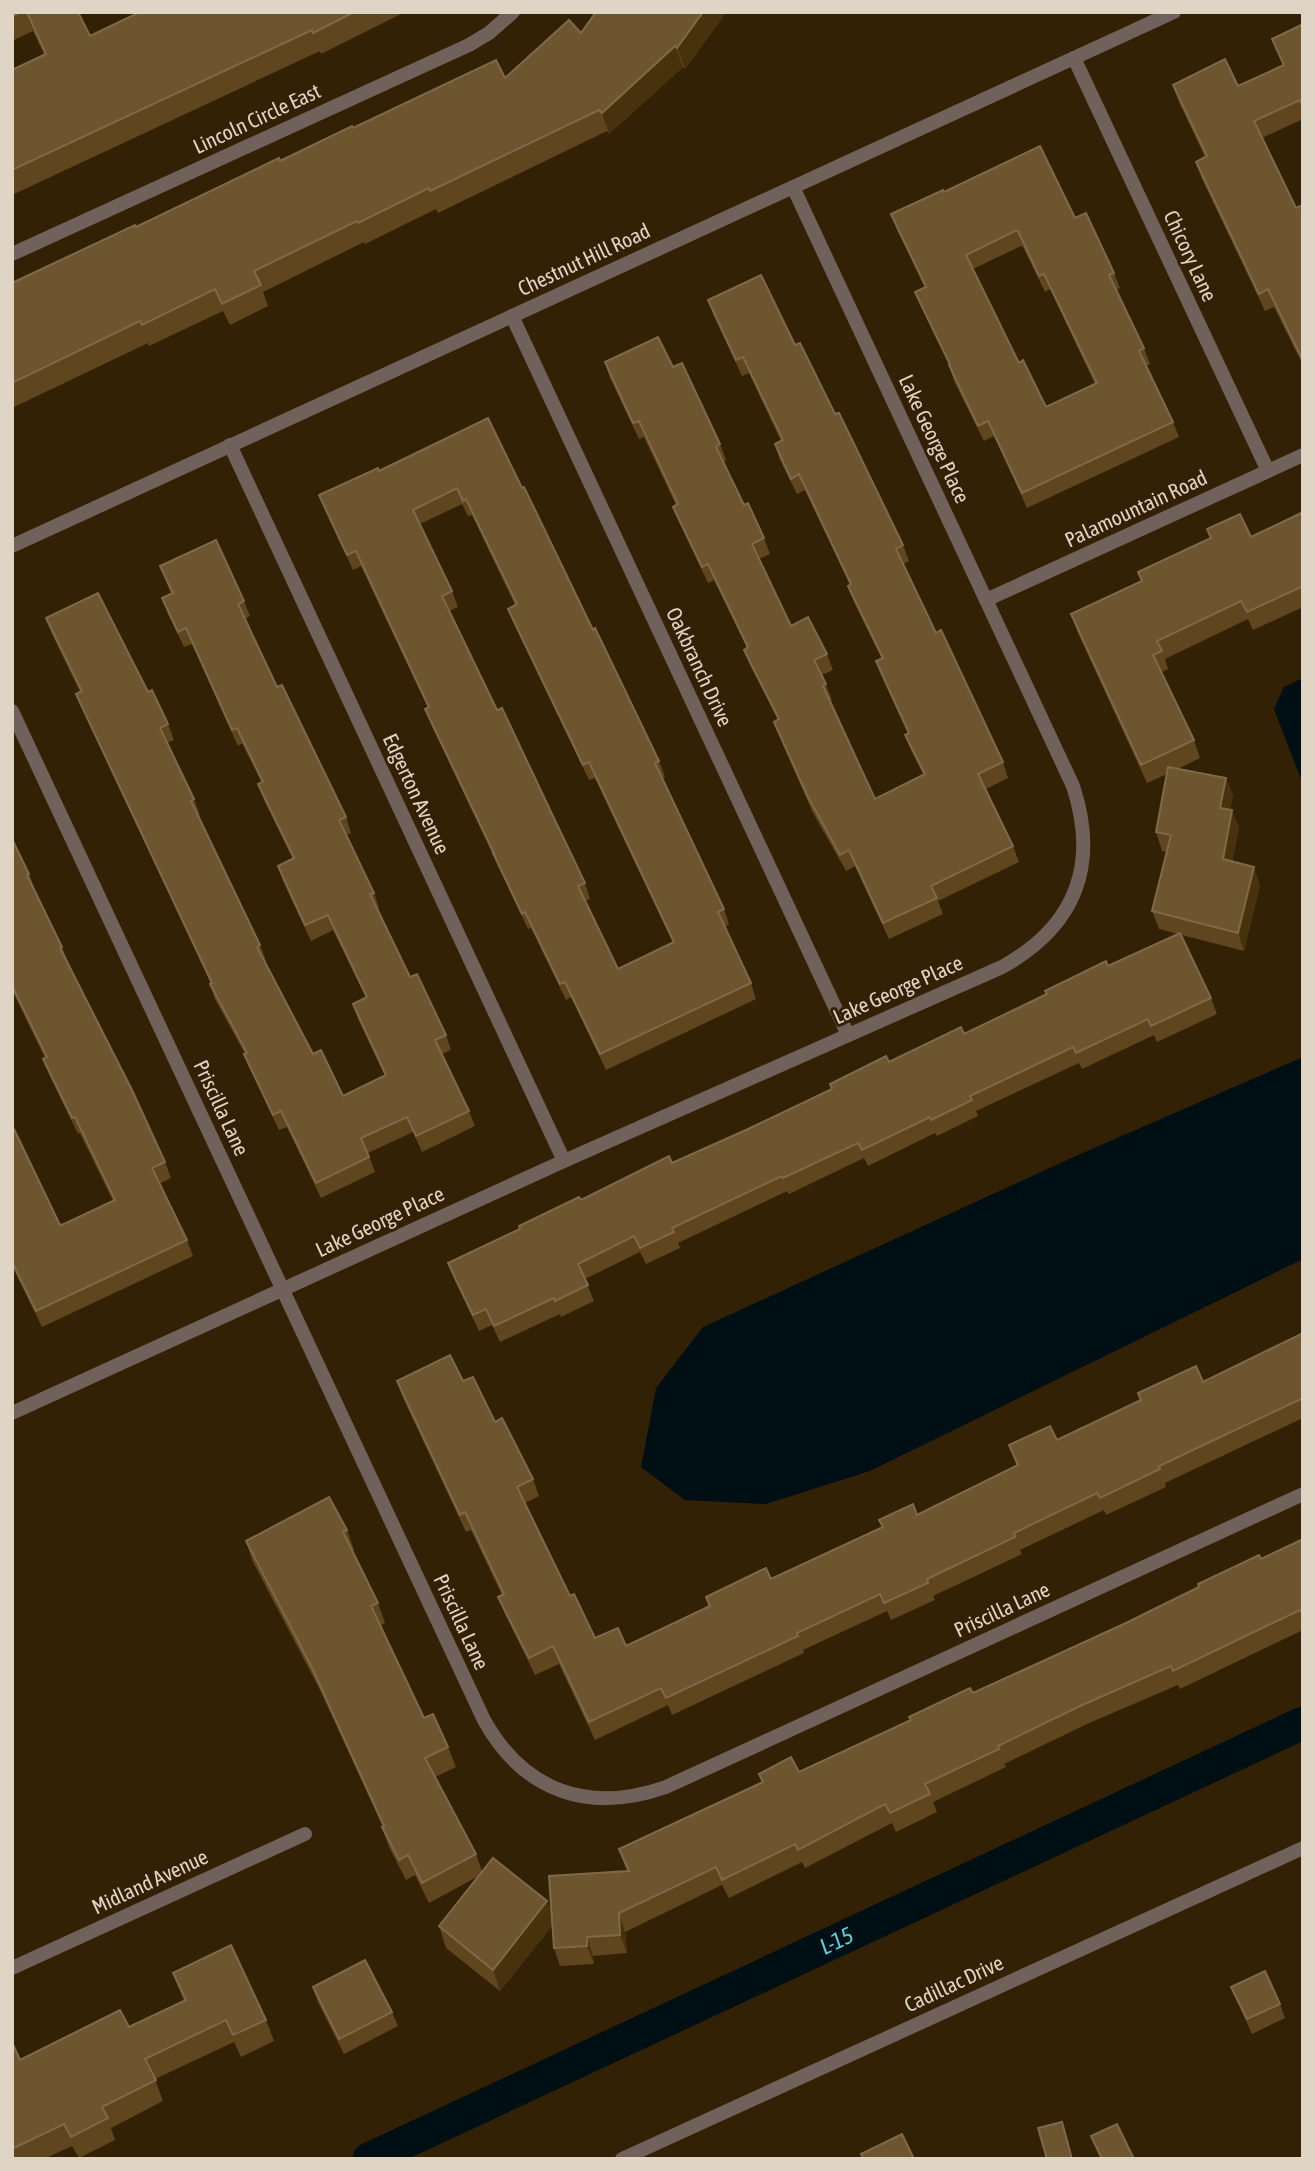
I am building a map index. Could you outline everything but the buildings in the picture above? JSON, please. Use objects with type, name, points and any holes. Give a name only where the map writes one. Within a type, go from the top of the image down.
[{"type":"street","name":"Lincoln Circle East","points":[[12,254],[469,45],[489,33],[513,12]]},
{"type":"street","name":"Chestnut Hill Road","points":[[12,546],[1174,12]]},
{"type":"street","name":"Chicory Lane","points":[[1074,58],[1268,471]]},
{"type":"street","name":"Lake George Place","points":[[12,1413],[564,1161],[1002,967],[1024,955],[1058,922],[1070,902],[1084,856],[1081,808],[793,187]]},
{"type":"street","name":"Oakbranch Drive","points":[[512,316],[848,1035]]},
{"type":"street","name":"Edgerton Avenue","points":[[230,446],[564,1161]]},
{"type":"street","name":"Palamountain Road","points":[[986,600],[1303,455]]},
{"type":"street","name":"Priscilla Lane","points":[[12,711],[478,1708],[496,1741],[511,1759],[530,1775],[550,1787],[596,1799],[620,1799],[666,1787],[1303,1494]]},
{"type":"street","name":"Midland Avenue","points":[[12,1968],[305,1834]]},
{"type":"street","name":"Cadillac Drive","points":[[622,2159],[1303,1848]]},
{"type":"shaded area","points":[[1303,678],[1303,784],[1274,709],[1284,687]]},
{"type":"shaded area","points":[[1303,1057],[1303,1259],[870,1471],[766,1504],[685,1500],[641,1467],[656,1388],[703,1327],[1078,1155]]},
{"type":"waterway","name":"L-15","points":[[369,2159],[1303,1723]]}]
